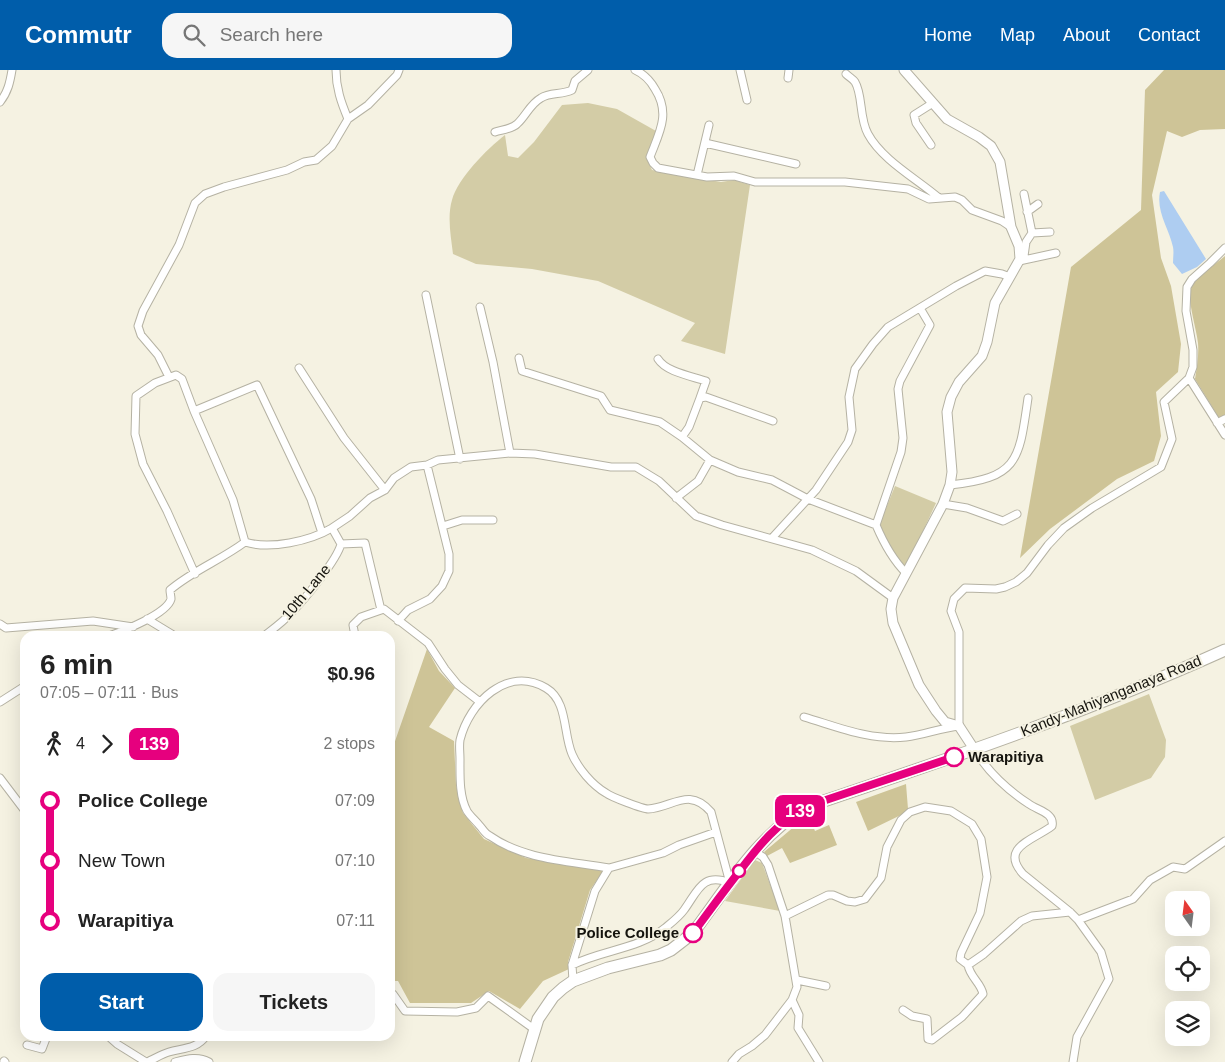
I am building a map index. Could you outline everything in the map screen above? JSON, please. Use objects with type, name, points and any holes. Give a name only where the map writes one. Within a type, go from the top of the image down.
[{"type":"highway","name":"Kandy-Mahiyanganaya Road","points":[[525,1062],[538,1019],[553,997],[572,981],[608,968],[648,959],[671,950],[693,933],[754,851],[769,834],[808,806],[974,749],[1130,691],[1225,650]]},
{"type":"street","points":[[2,98],[10,82],[12,70]]},
{"type":"street","points":[[336,70],[336,81],[340,99],[348,119]]},
{"type":"street","points":[[169,377],[158,355],[141,335],[138,326],[143,311],[179,245],[195,203],[205,194],[224,187],[288,170],[304,162],[316,160],[332,146],[348,119],[368,105],[399,70]]},
{"type":"street","points":[[495,132],[517,125],[533,104],[541,97],[572,90],[575,81],[588,70]]},
{"type":"street","points":[[635,70],[643,74],[654,86],[660,96],[664,109],[659,133],[650,157],[652,163],[658,168],[722,178],[734,176],[755,182],[845,182],[908,190],[929,199],[955,197],[962,200],[972,210],[1002,221],[1011,227]]},
{"type":"street","points":[[740,70],[748,100]]},
{"type":"street","points":[[788,78],[789,70]]},
{"type":"street","points":[[904,70],[947,120],[979,137],[991,146],[1000,162],[1011,227],[1019,246],[1019,260]]},
{"type":"street","points":[[846,74],[855,82],[858,90],[863,126],[869,137],[882,152],[939,198]]},
{"type":"street","points":[[931,145],[916,123],[914,116],[933,103]]},
{"type":"street","points":[[697,175],[709,125]]},
{"type":"street","points":[[704,143],[796,164]]},
{"type":"street","points":[[959,726],[945,722],[919,685],[893,623],[891,609],[893,598],[943,504],[950,485],[952,472],[947,412],[951,397],[959,382],[982,356],[995,304],[1019,260],[1024,256],[1026,242],[1032,233],[1024,194]]},
{"type":"street","points":[[1027,212],[1038,204]]},
{"type":"street","points":[[1032,233],[1050,232]]},
{"type":"street","points":[[1073,1062],[1076,1037],[1109,979],[1101,952],[1078,920],[1023,874],[1014,861],[1014,853],[1017,848],[1042,834],[1052,826],[1053,821],[1051,816],[1030,805],[990,773],[959,726],[960,632],[951,612],[954,599],[965,588],[996,589],[1016,582],[1027,573],[1048,545],[1064,528],[1092,508],[1161,467],[1172,439],[1164,402],[1189,378],[1193,367],[1193,350],[1186,311],[1187,287],[1192,279],[1225,248]]},
{"type":"street","points":[[1019,260],[1056,253]]},
{"type":"street","points":[[772,538],[816,490],[848,442],[852,430],[850,397],[855,369],[888,326],[985,271],[1010,277]]},
{"type":"street","points":[[426,294],[460,459]]},
{"type":"street","points":[[480,307],[493,362],[510,453]]},
{"type":"street","points":[[906,573],[896,563],[886,548],[876,525],[901,452],[902,438],[898,389],[930,325],[920,308]]},
{"type":"street","points":[[519,358],[522,371],[601,396],[610,410],[660,422],[682,436],[710,460],[738,472],[772,480],[808,499],[876,525]]},
{"type":"street","points":[[658,359],[661,364],[670,369],[706,381],[689,427],[682,436]]},
{"type":"street","points":[[299,368],[344,438],[385,490]]},
{"type":"street","points":[[195,574],[144,464],[135,434],[136,396],[155,383],[176,374],[182,379],[233,500],[245,542]]},
{"type":"street","points":[[1189,378],[1225,435]]},
{"type":"street","points":[[194,411],[257,385],[310,499],[322,533]]},
{"type":"street","points":[[700,398],[706,397],[773,421]]},
{"type":"street","points":[[950,485],[969,483],[997,475],[1008,468],[1017,456],[1022,440],[1028,398]]},
{"type":"street","points":[[1217,423],[1225,419]]},
{"type":"street","points":[[245,542],[256,546],[270,546],[313,537],[322,533],[350,516],[370,498],[385,490],[394,478],[411,466],[427,465],[438,460],[510,453],[535,454],[611,467],[636,467],[659,481],[696,516],[812,550],[856,571],[893,598]]},
{"type":"street","points":[[676,498],[698,480],[710,460]]},
{"type":"street","points":[[398,621],[408,610],[430,599],[442,586],[449,571],[449,554],[427,465]]},
{"type":"street","points":[[943,504],[967,508],[1003,521],[1017,514]]},
{"type":"street","points":[[442,526],[462,520],[493,520]]},
{"type":"street","points":[[332,528],[341,544],[365,544],[381,610]]},
{"type":"street","points":[[122,631],[133,627],[166,607],[171,599],[170,590],[179,582],[245,542]]},
{"type":"street","name":"10th Lane","points":[[270,631],[291,614],[339,552],[341,544]]},
{"type":"street","points":[[354,631],[353,625],[361,617],[384,609],[428,643],[445,669],[458,684],[480,702]]},
{"type":"street","points":[[147,619],[167,631]]},
{"type":"street","points":[[2,628],[93,621],[133,627]]},
{"type":"street","points":[[716,832],[679,845],[663,853],[610,868],[528,854],[501,843],[487,835],[467,810],[460,784],[460,741],[470,716],[480,702],[496,687],[519,681],[530,682],[546,688],[553,694],[561,708],[572,753],[588,779],[606,794],[647,809],[682,800],[694,800],[704,803],[710,812],[716,832],[730,883]]},
{"type":"street","points":[[0,702],[20,689]]},
{"type":"street","points":[[804,717],[872,737],[888,738],[907,737],[945,727],[959,726]]},
{"type":"street","points":[[0,778],[20,805]]},
{"type":"street","points":[[785,916],[828,895],[855,902],[864,899],[881,878],[887,847],[901,820],[910,812],[925,808],[951,811],[972,824],[981,839],[987,876],[980,913],[961,953],[960,960],[968,965],[969,971],[983,990],[983,994],[962,1017],[932,1040],[928,1039],[927,1019],[912,1016],[902,1010]]},
{"type":"street","points":[[1078,920],[1133,899],[1150,880],[1173,867],[1185,869],[1225,841]]},
{"type":"street","points":[[732,1062],[739,1054],[765,1035],[792,1000],[797,987],[785,916],[768,865],[763,857],[754,851]]},
{"type":"street","points":[[572,981],[572,965],[595,891],[610,868]]},
{"type":"street","points":[[572,965],[606,951],[636,944],[663,930],[683,911],[698,889],[705,883],[718,878],[730,883]]},
{"type":"street","points":[[968,965],[984,954],[1021,921],[1032,916],[1070,912]]},
{"type":"street","points":[[797,980],[826,986]]},
{"type":"street","points":[[395,997],[405,1011],[457,1012],[476,1008],[488,996],[534,1029]]},
{"type":"street","points":[[792,1000],[799,1015],[798,1028],[819,1062]]},
{"type":"street","points":[[27,1045],[42,1049],[45,1041]]},
{"type":"street","points":[[114,1041],[146,1062],[169,1052],[195,1046],[200,1041]]},
{"type":"street","points":[[175,1062],[190,1058],[203,1059],[209,1062]]},
{"type":"shaded area","points":[[1164,70],[1225,70],[1225,129],[1200,130],[1182,137],[1167,131],[1152,195],[1161,258],[1171,286],[1181,344],[1178,372],[1156,392],[1161,436],[1154,461],[1117,479],[1050,529],[1020,558],[1071,267],[1141,210],[1145,90]]},
{"type":"shaded area","points":[[588,103],[617,109],[656,131],[646,157],[652,170],[721,182],[734,180],[750,185],[725,354],[681,341],[695,323],[598,281],[532,269],[476,264],[453,254],[450,234],[452,200],[460,183],[474,165],[505,135],[508,156],[518,158],[534,142],[562,105]]},
{"type":"shaded area","points":[[1225,256],[1225,415],[1219,418],[1195,379],[1198,343],[1190,294],[1196,280]]},
{"type":"shaded area","points":[[895,486],[936,503],[906,568],[888,547],[880,523]]},
{"type":"shaded area","points":[[427,649],[439,671],[455,688],[429,727],[454,741],[456,785],[463,813],[484,839],[526,858],[604,870],[590,890],[568,962],[569,969],[543,981],[520,1009],[489,991],[471,1003],[410,1003],[398,981],[395,981],[395,741]]},
{"type":"shaded area","points":[[1149,694],[1166,740],[1165,757],[1151,778],[1095,800],[1070,726]]},
{"type":"shaded area","points":[[906,784],[908,809],[903,814],[868,831],[856,802]]},
{"type":"shaded area","points":[[808,815],[815,831],[829,825],[837,845],[790,863],[782,848],[767,856],[764,852]]},
{"type":"shaded area","points":[[755,860],[762,863],[780,911],[725,901]]},
{"type":"water","points":[[1164,191],[1206,259],[1197,267],[1182,274],[1173,263],[1173,247],[1161,213],[1159,199],[1160,192]]},
{"type":"bus line","name":"139","points":[[693,933],[754,851],[769,834],[795,814],[808,806],[954,757]]},
{"type":"place","name":"Warapitiya","points":[[954,757]]},
{"type":"place","name":"Police College","points":[[693,933]]}]
